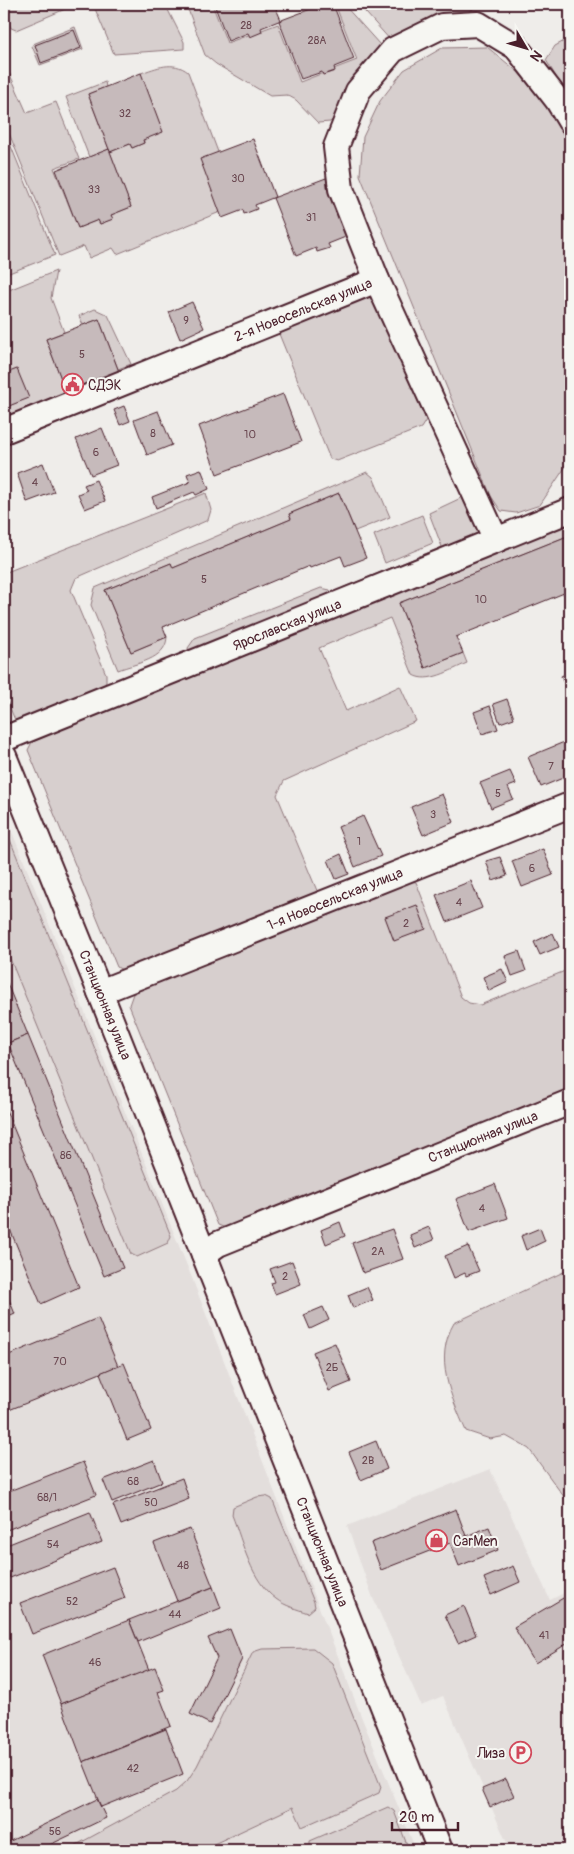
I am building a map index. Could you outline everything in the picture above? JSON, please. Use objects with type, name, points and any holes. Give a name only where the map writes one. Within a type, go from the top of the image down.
[{"type":"street","name":"2-я Новосельская улица","points":[[4,431],[378,280],[341,189],[336,147],[358,91],[393,50],[442,26],[478,24],[516,48],[558,101],[570,121]]},
{"type":"street","points":[[378,280],[496,540]]},
{"type":"street","name":"Ярославская улица","points":[[4,739],[570,510]]},
{"type":"street","name":"Станционная улица","points":[[4,756],[100,992],[440,1850]]},
{"type":"street","name":"1-я Новосельская улица","points":[[100,992],[570,805]]},
{"type":"street","name":"Станционная улица","points":[[204,1254],[218,1244],[570,1102]]},
{"type":"shaded area","points":[[4,4],[77,4],[16,30],[11,28],[4,12]]},
{"type":"shaded area","points":[[93,4],[165,4],[184,42],[184,49],[114,54]]},
{"type":"shaded area","points":[[186,4],[212,4],[227,43],[278,24],[300,82],[357,60],[335,4],[345,6],[380,45],[382,51],[344,109],[330,122],[318,123],[296,100],[287,95],[270,96],[216,64],[205,55]]},
{"type":"shaded area","points":[[358,4],[479,4],[470,11],[392,42]]},
{"type":"shaded area","points":[[75,27],[83,49],[40,65],[32,46],[33,44]]},
{"type":"shaded area","points":[[568,39],[570,45],[570,100],[546,60],[555,46]]},
{"type":"shaded area","points":[[487,47],[518,72],[549,110],[570,147],[570,460],[540,505],[516,513],[501,511],[491,496],[360,175],[363,137],[380,101],[404,70],[442,48]]},
{"type":"shaded area","points":[[4,61],[27,113],[56,102],[79,159],[54,168],[78,228],[98,220],[100,224],[112,219],[111,215],[131,207],[110,152],[130,144],[132,148],[144,143],[141,73],[165,66],[176,66],[188,72],[218,152],[220,212],[117,254],[113,248],[89,258],[84,246],[59,256],[4,121]]},
{"type":"shaded area","points":[[105,82],[106,87],[88,94],[109,149],[89,157],[66,97]]},
{"type":"shaded area","points":[[4,129],[55,255],[4,275]]},
{"type":"shaded area","points":[[56,271],[51,298],[64,332],[46,339],[68,397],[4,423],[4,292]]},
{"type":"shaded area","points":[[365,295],[375,299],[426,420],[421,428],[337,461],[330,459],[279,334],[284,327]]},
{"type":"shaded area","points":[[95,309],[108,315],[131,364],[118,369],[99,319],[83,325],[79,316]]},
{"type":"shaded area","points":[[440,444],[483,533],[351,592],[342,588],[442,547],[429,513],[463,497]]},
{"type":"shaded area","points":[[367,472],[373,477],[390,517],[355,531],[339,493],[289,514],[291,519],[173,568],[171,563],[105,590],[131,652],[167,637],[165,645],[156,656],[118,670],[91,605],[95,588]]},
{"type":"shaded area","points":[[206,493],[211,510],[208,520],[76,578],[71,590],[106,674],[106,682],[102,689],[19,724],[15,720],[4,694],[4,573]]},
{"type":"shaded area","points":[[422,515],[433,543],[385,563],[374,535]]},
{"type":"shaded area","points":[[570,522],[570,535],[399,603],[425,668],[463,653],[467,663],[432,677],[426,678],[413,675],[390,618],[319,648],[346,711],[400,686],[416,721],[284,781],[277,795],[318,893],[126,972],[117,967],[28,750],[32,742],[306,627]]},
{"type":"shaded area","points":[[321,588],[330,590],[333,598],[190,655],[188,648],[195,638]]},
{"type":"shaded area","points":[[4,812],[192,1278],[361,1716],[416,1850],[4,1850]]},
{"type":"shaded area","points":[[4,825],[171,1236],[168,1243],[137,1257],[131,1254],[4,944]]},
{"type":"shaded area","points":[[410,881],[416,882],[461,997],[469,1003],[480,1005],[570,969],[570,1090],[231,1230],[218,1225],[129,1005],[135,988]]},
{"type":"shaded area","points":[[570,1269],[570,1505],[529,1449],[506,1436],[490,1439],[466,1431],[446,1377],[445,1350],[454,1323]]},
{"type":"shaded area","points":[[490,1469],[550,1600],[570,1590],[570,1850],[510,1850],[443,1696],[421,1705],[373,1598],[347,1526]]},
{"type":"shaded area","points":[[266,1496],[272,1499],[314,1602],[315,1607],[308,1613],[283,1604],[267,1591],[254,1572],[244,1549],[232,1515],[233,1507],[257,1497]]},
{"type":"shaded area","points":[[313,1648],[332,1663],[381,1787],[379,1793],[302,1827],[293,1807],[201,1850],[67,1850],[176,1791],[187,1781],[197,1766],[253,1652],[262,1649]]},
{"type":"shaded area","points":[[388,1807],[394,1811],[409,1850],[310,1850],[310,1841]]},
{"type":"building","points":[[214,4],[274,4],[281,20],[261,28],[262,32],[250,37],[248,33],[228,41]]},
{"type":"building","points":[[324,4],[333,4],[354,59],[334,67],[335,71],[323,75],[322,72],[301,79],[279,21]]},
{"type":"building","points":[[74,30],[81,48],[41,63],[35,45]]},
{"type":"building","points":[[141,73],[163,132],[143,140],[144,143],[132,148],[130,144],[110,152],[88,94]]},
{"type":"building","points":[[253,139],[275,197],[255,205],[257,209],[244,214],[243,210],[222,218],[200,159]]},
{"type":"building","points":[[109,149],[131,207],[111,215],[113,219],[100,224],[98,220],[78,228],[56,170]]},
{"type":"building","points":[[326,178],[348,236],[328,244],[330,248],[317,252],[316,248],[296,256],[273,198]]},
{"type":"building","points":[[192,302],[204,328],[180,339],[169,312]]},
{"type":"building","points":[[99,319],[121,377],[68,397],[46,339]]},
{"type":"building","points":[[17,369],[29,398],[4,408],[4,374]]},
{"type":"building","points":[[283,394],[301,442],[217,474],[199,426]]},
{"type":"building","points":[[124,406],[130,421],[120,425],[114,410]]},
{"type":"building","points":[[158,411],[172,445],[147,455],[134,420]]},
{"type":"building","points":[[102,428],[117,465],[91,475],[76,439]]},
{"type":"building","points":[[43,463],[54,492],[27,502],[17,473]]},
{"type":"building","points":[[201,469],[209,489],[196,495],[194,492],[156,508],[152,497],[190,482],[187,474]]},
{"type":"building","points":[[96,480],[105,501],[85,509],[78,494],[87,490],[84,485]]},
{"type":"building","points":[[339,493],[366,558],[345,566],[341,556],[310,568],[309,566],[163,627],[167,637],[131,652],[105,590],[171,563],[173,568],[291,519],[289,514]]},
{"type":"building","points":[[570,535],[570,594],[569,591],[456,637],[463,653],[425,668],[399,603]]},
{"type":"building","points":[[570,672],[570,687],[566,689],[561,676]]},
{"type":"building","points":[[507,699],[514,718],[500,723],[493,704]]},
{"type":"building","points":[[490,706],[498,729],[482,734],[474,712]]},
{"type":"building","points":[[569,740],[570,775],[541,787],[528,757]]},
{"type":"building","points":[[510,771],[516,784],[508,787],[513,799],[491,808],[480,783]]},
{"type":"building","points":[[442,794],[454,822],[423,835],[411,807]]},
{"type":"building","points":[[363,816],[381,856],[355,867],[338,827]]},
{"type":"building","points":[[543,849],[553,875],[522,887],[512,861]]},
{"type":"building","points":[[341,854],[349,874],[336,879],[328,860]]},
{"type":"building","points":[[500,857],[507,876],[493,881],[486,861]]},
{"type":"building","points":[[471,881],[482,908],[447,922],[436,895]]},
{"type":"building","points":[[417,905],[426,929],[394,941],[385,917]]},
{"type":"building","points":[[553,933],[559,947],[540,955],[534,942]]},
{"type":"building","points":[[519,951],[526,971],[512,976],[505,956]]},
{"type":"building","points":[[502,969],[508,982],[489,991],[483,977]]},
{"type":"building","points":[[4,976],[28,1035],[8,1043],[4,1032]]},
{"type":"building","points":[[28,1035],[123,1268],[104,1276],[8,1043]]},
{"type":"building","points":[[4,1105],[79,1287],[41,1304],[4,1215]]},
{"type":"building","points":[[495,1184],[508,1218],[469,1232],[456,1199]]},
{"type":"building","points":[[340,1222],[345,1236],[326,1244],[321,1230]]},
{"type":"building","points":[[429,1227],[434,1240],[415,1248],[410,1235]]},
{"type":"building","points":[[540,1228],[545,1241],[526,1250],[521,1236]]},
{"type":"building","points":[[392,1229],[403,1259],[363,1273],[352,1243]]},
{"type":"building","points":[[468,1246],[479,1271],[466,1276],[465,1273],[454,1278],[445,1256]]},
{"type":"building","points":[[292,1261],[301,1284],[275,1294],[271,1283],[275,1282],[270,1269]]},
{"type":"building","points":[[4,1287],[15,1314],[4,1319]]},
{"type":"building","points":[[367,1287],[373,1300],[353,1308],[348,1295]]},
{"type":"building","points":[[323,1307],[329,1320],[310,1329],[304,1315]]},
{"type":"building","points":[[98,1318],[118,1366],[4,1412],[4,1357]]},
{"type":"building","points":[[335,1343],[351,1382],[329,1391],[313,1352]]},
{"type":"building","points":[[124,1363],[151,1430],[127,1440],[100,1373]]},
{"type":"building","points":[[376,1441],[387,1469],[361,1480],[349,1452]]},
{"type":"building","points":[[154,1460],[162,1482],[112,1502],[103,1480]]},
{"type":"building","points":[[83,1462],[96,1495],[4,1531],[4,1493]]},
{"type":"building","points":[[182,1478],[189,1499],[121,1525],[113,1505]]},
{"type":"building","points":[[456,1509],[466,1536],[489,1527],[498,1550],[459,1566],[450,1543],[381,1570],[371,1543]]},
{"type":"building","points":[[90,1512],[102,1542],[10,1578],[4,1561],[4,1546]]},
{"type":"building","points":[[190,1529],[213,1587],[177,1601],[154,1543]]},
{"type":"building","points":[[513,1566],[520,1582],[491,1595],[484,1578]]},
{"type":"building","points":[[113,1567],[125,1598],[32,1634],[20,1603]]},
{"type":"building","points":[[213,1587],[221,1608],[138,1642],[129,1620]]},
{"type":"building","points":[[570,1594],[570,1642],[535,1663],[514,1627]]},
{"type":"building","points":[[464,1606],[476,1635],[458,1643],[445,1615]]},
{"type":"building","points":[[129,1620],[149,1670],[61,1704],[42,1655]]},
{"type":"building","points":[[230,1629],[242,1659],[210,1724],[190,1714],[217,1658],[208,1638]]},
{"type":"building","points":[[155,1667],[164,1690],[158,1692],[171,1726],[83,1762],[61,1704]]},
{"type":"building","points":[[166,1729],[183,1774],[101,1807],[83,1762]]},
{"type":"building","points":[[506,1779],[514,1796],[490,1807],[482,1789]]},
{"type":"building","points":[[97,1799],[106,1818],[39,1850],[4,1850],[4,1844]]},
{"type":"place","name":"СДЭК","points":[[72,385]]},
{"type":"place","name":"CarMen","points":[[437,1541]]},
{"type":"place","name":"Лиза","points":[[521,1753]]}]
